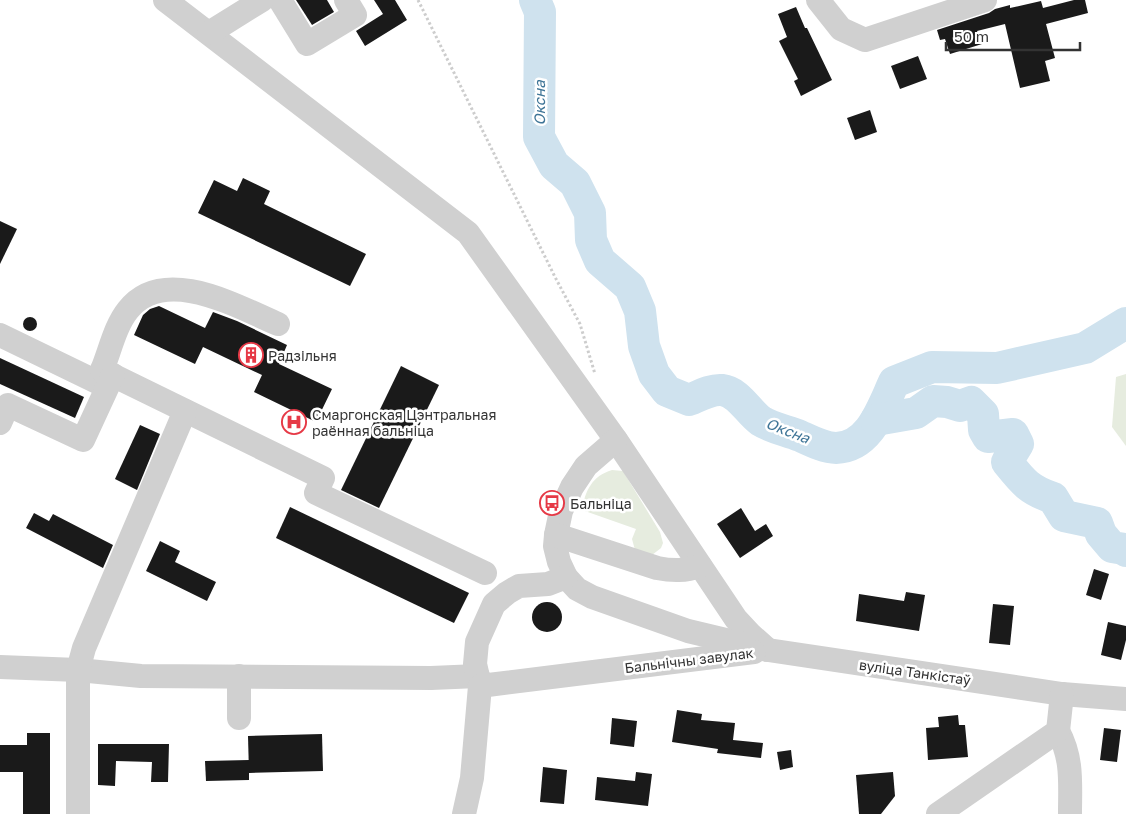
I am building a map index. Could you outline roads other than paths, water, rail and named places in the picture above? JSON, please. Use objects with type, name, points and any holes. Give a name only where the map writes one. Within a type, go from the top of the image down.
[{"type":"street","name":"Бальнічны завулак","points":[[165,0],[468,233],[616,440],[736,619],[768,650]]},
{"type":"street","points":[[209,33],[262,0]]},
{"type":"street","points":[[280,0],[307,44],[355,15],[346,0]]},
{"type":"street","points":[[818,0],[841,29],[865,40],[985,0]]},
{"type":"street","points":[[0,422],[8,405],[83,440],[107,373],[120,326],[128,309],[142,298],[157,291],[188,290],[204,293],[278,324]]},
{"type":"street","points":[[0,335],[97,382],[107,373]]},
{"type":"street","points":[[107,373],[323,478],[316,493],[486,573]]},
{"type":"street","points":[[78,814],[78,670],[84,648],[185,411]]},
{"type":"street","points":[[616,440],[586,466],[572,487],[561,511],[555,546],[559,562],[566,577],[577,589],[592,597],[688,631],[768,650]]},
{"type":"street","points":[[556,535],[657,568],[672,571],[687,570],[700,566]]},
{"type":"street","points":[[464,814],[472,778],[479,681],[475,664],[477,642],[494,604],[506,593],[519,586],[548,584],[566,577]]},
{"type":"street","name":"Бальнічны завулак","points":[[0,667],[78,670],[141,676],[431,678],[479,681],[768,650]]},
{"type":"street","name":"вуліца Танкістаў","points":[[768,650],[1062,694],[1126,699]]},
{"type":"street","points":[[238,718],[239,676]]},
{"type":"street","points":[[1062,694],[1058,731],[1066,745],[1069,759],[1070,814]]},
{"type":"street","points":[[938,814],[1058,731]]},
{"type":"waterway","name":"Оксна","points":[[535,0],[540,12],[539,137],[554,165],[575,183],[590,213],[591,240],[600,261],[630,287],[640,311],[644,346],[654,374],[667,391],[689,400],[714,391],[722,390],[728,392],[738,398],[761,421],[823,446],[836,448],[848,446],[866,434],[879,414],[894,382],[932,367],[997,368],[1085,348],[1126,323]]},
{"type":"waterway","points":[[876,420],[916,413],[933,401],[947,402],[960,406],[971,402],[983,414],[984,430],[988,437],[1013,434],[1018,444],[1007,462],[1022,480],[1038,492],[1053,498],[1064,516],[1097,523],[1101,534],[1112,547],[1126,551]]},
{"type":"place","name":"Радзільня","points":[[251,355]]},
{"type":"place","name":"Смаргонская Цэнтральная раённая бальніца","points":[[294,422]]},
{"type":"place","name":"Бальніца","points":[[552,503]]}]
